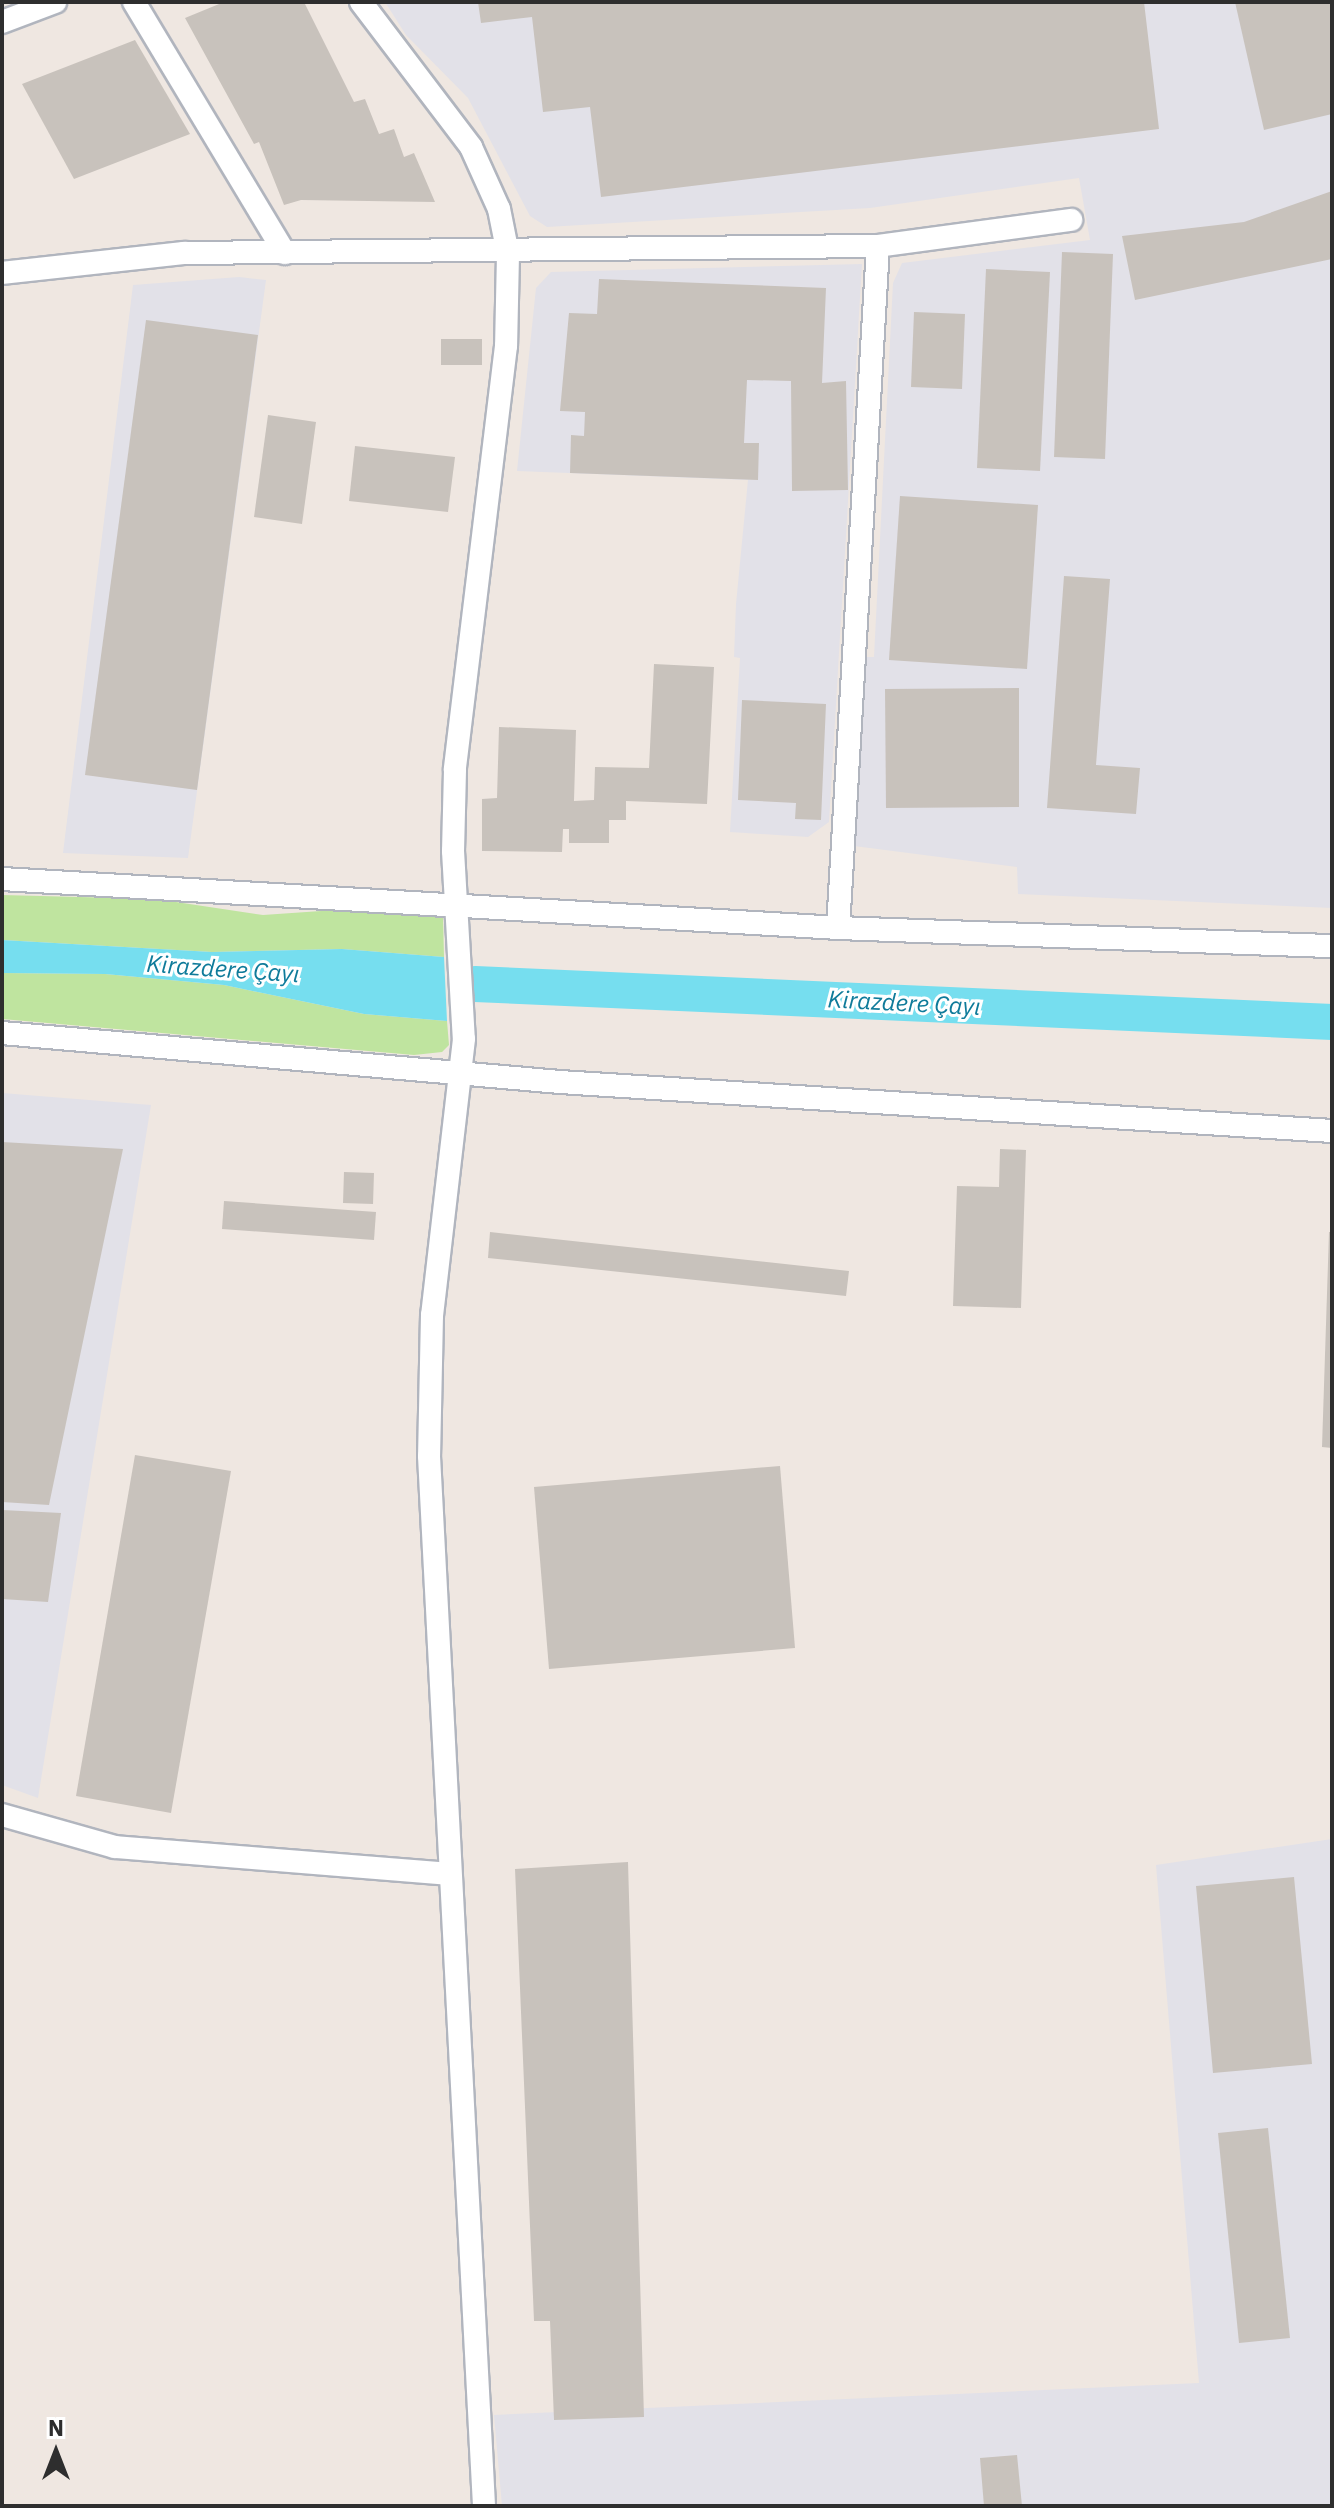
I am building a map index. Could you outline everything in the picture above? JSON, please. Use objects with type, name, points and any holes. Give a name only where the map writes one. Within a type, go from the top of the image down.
[{"type":"street","points":[[2,22],[55,2]]},
{"type":"street","points":[[134,2],[285,253]]},
{"type":"street","points":[[361,2],[471,147],[499,209],[508,254],[506,346],[456,757],[461,1073],[432,1315],[429,1456],[484,2506]]},
{"type":"street","points":[[2,273],[184,253],[508,254],[878,246],[1071,220]]},
{"type":"street","points":[[838,928],[878,246]]},
{"type":"street","points":[[2,879],[456,903],[838,928],[1332,946]]},
{"type":"street","points":[[2,1033],[461,1073],[1332,1131]]},
{"type":"street","points":[[2,1815],[115,1847],[449,1874]]},
{"type":"shaded area","points":[[385,2],[1332,2],[1332,908],[1018,894],[1017,867],[854,846],[865,657],[874,657],[893,283],[902,263],[1090,240],[1079,178],[870,208],[547,227],[530,216],[468,98],[406,35]]},
{"type":"shaded area","points":[[862,264],[829,822],[808,837],[730,832],[740,658],[734,657],[736,604],[748,480],[517,471],[536,288],[551,272]]},
{"type":"shaded area","points":[[239,277],[266,280],[188,858],[63,853],[133,285]]},
{"type":"shaded area","points":[[2,1093],[151,1105],[38,1798],[2,1785]]},
{"type":"shaded area","points":[[1332,1839],[1332,2506],[502,2506],[494,2415],[1199,2383],[1156,1865]]},
{"type":"green space","points":[[2,895],[156,899],[263,915],[350,909],[443,915],[444,957],[342,949],[212,952],[2,940]]},
{"type":"green space","points":[[2,973],[105,974],[224,985],[364,1014],[447,1021],[449,1045],[442,1052],[414,1055],[2,1019]]},
{"type":"water","points":[[2,940],[212,952],[342,949],[444,957],[447,1021],[364,1014],[224,985],[105,974],[2,973]]},
{"type":"building","points":[[224,2],[304,2],[354,102],[365,99],[379,134],[394,129],[404,157],[414,153],[435,202],[301,200],[284,205],[259,142],[254,144],[185,18]]},
{"type":"building","points":[[478,2],[1144,2],[1159,129],[601,197],[590,107],[543,112],[532,17],[481,23]]},
{"type":"building","points":[[1235,2],[1332,2],[1332,114],[1264,130]]},
{"type":"building","points":[[135,40],[190,134],[74,179],[22,84]]},
{"type":"building","points":[[1332,191],[1332,259],[1135,300],[1122,236],[1244,222]]},
{"type":"building","points":[[1062,252],[1113,254],[1105,459],[1054,457]]},
{"type":"building","points":[[986,269],[1050,272],[1040,471],[977,468]]},
{"type":"building","points":[[599,279],[826,288],[822,383],[846,381],[848,490],[792,491],[791,381],[747,380],[744,443],[759,443],[758,480],[570,473],[571,435],[584,436],[585,412],[560,411],[569,313],[597,314]]},
{"type":"building","points":[[914,312],[965,314],[962,389],[911,387]]},
{"type":"building","points":[[146,320],[258,335],[197,790],[85,775]]},
{"type":"building","points":[[441,339],[482,339],[482,365],[441,365]]},
{"type":"building","points":[[268,415],[316,422],[302,524],[254,517]]},
{"type":"building","points":[[355,446],[455,457],[448,512],[349,501]]},
{"type":"building","points":[[900,496],[1038,505],[1027,669],[889,660]]},
{"type":"building","points":[[1064,576],[1110,579],[1096,765],[1140,768],[1136,814],[1047,808]]},
{"type":"building","points":[[654,664],[714,667],[707,804],[626,801],[626,820],[609,820],[609,843],[569,843],[569,829],[563,829],[562,852],[482,851],[482,799],[497,798],[499,727],[576,730],[574,801],[594,800],[595,767],[649,768]]},
{"type":"building","points":[[1019,688],[1019,807],[886,808],[885,689]]},
{"type":"building","points":[[742,700],[826,704],[821,820],[795,819],[796,803],[738,800]]},
{"type":"building","points":[[2,1142],[123,1149],[49,1505],[2,1502]]},
{"type":"building","points":[[1000,1149],[1026,1150],[1021,1308],[953,1306],[957,1186],[999,1187]]},
{"type":"building","points":[[344,1172],[374,1173],[373,1204],[343,1203]]},
{"type":"building","points":[[224,1201],[376,1212],[374,1240],[222,1229]]},
{"type":"building","points":[[490,1232],[849,1271],[846,1296],[488,1258]]},
{"type":"building","points":[[1329,1232],[1332,1232],[1332,1448],[1322,1447]]},
{"type":"building","points":[[135,1455],[231,1471],[171,1813],[76,1796]]},
{"type":"building","points":[[780,1466],[795,1648],[549,1669],[534,1487]]},
{"type":"building","points":[[2,1510],[61,1513],[48,1602],[2,1599]]},
{"type":"building","points":[[628,1862],[644,2417],[554,2420],[550,2321],[534,2321],[515,1869]]},
{"type":"building","points":[[1294,1877],[1312,2064],[1213,2073],[1196,1886]]},
{"type":"building","points":[[1268,2128],[1290,2338],[1239,2343],[1218,2133]]},
{"type":"building","points":[[1017,2455],[1022,2506],[984,2506],[980,2458]]},
{"type":"waterway","name":"Kirazdere Çayı","points":[[475,984],[1332,1022]]}]
